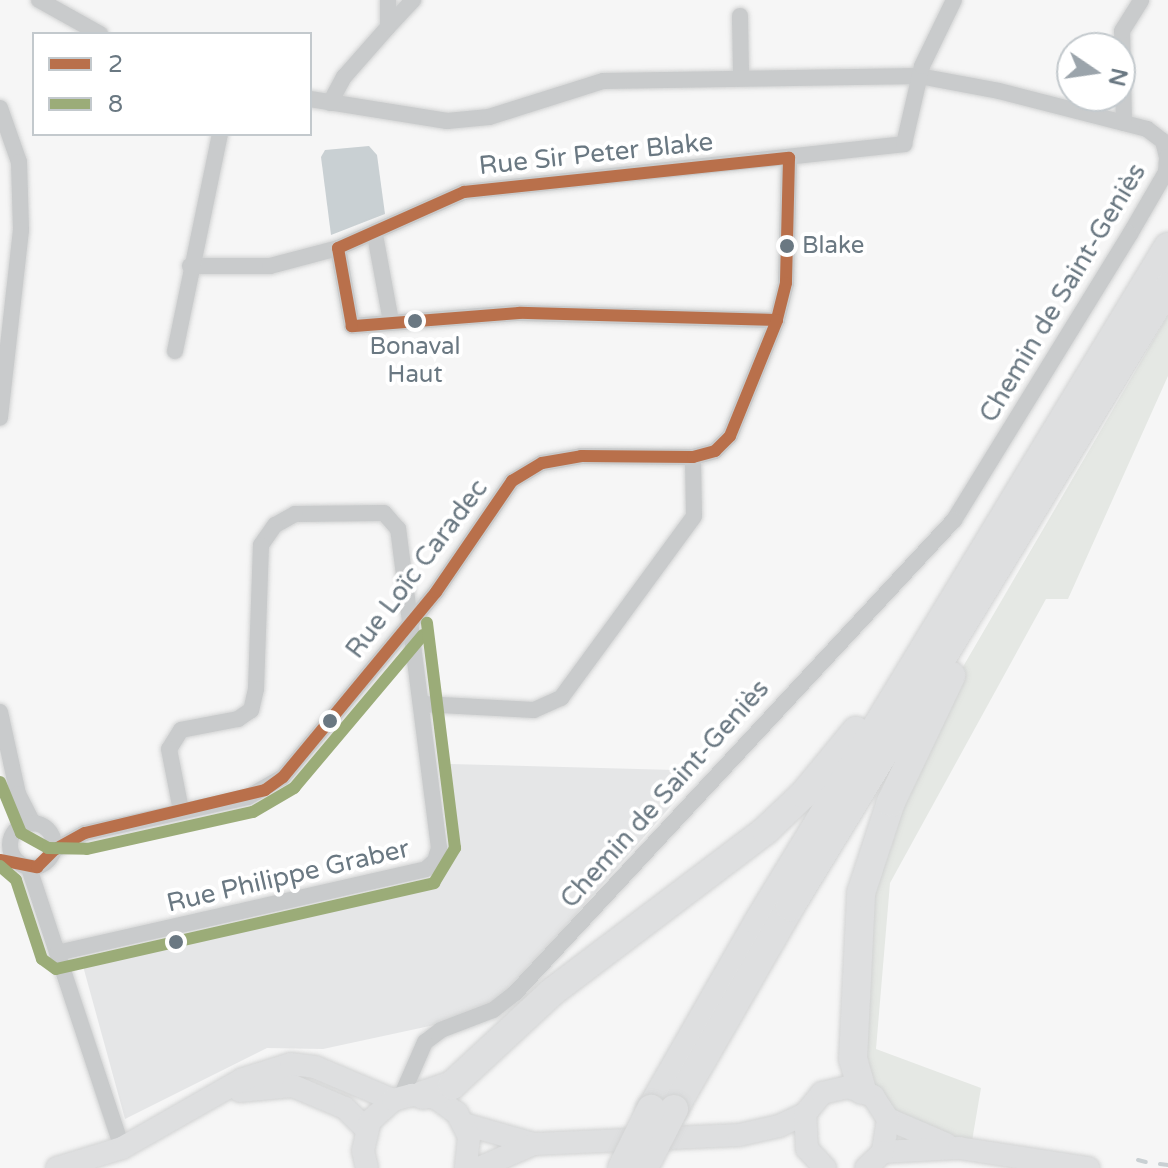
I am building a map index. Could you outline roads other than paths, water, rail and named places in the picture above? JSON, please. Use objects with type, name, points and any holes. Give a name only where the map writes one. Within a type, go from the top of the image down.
[{"type":"highway","points":[[637,1167],[662,1109],[758,922],[1168,247]]},
{"type":"highway","points":[[662,1109],[790,907],[1168,287]]},
{"type":"highway","points":[[862,1090],[853,1059],[856,941],[870,857],[936,703],[1053,476]]},
{"type":"highway","points":[[406,1098],[452,1085],[552,992],[766,830],[804,794],[846,745],[970,558],[1008,510]]},
{"type":"street","points":[[39,0],[96,32]]},
{"type":"street","points":[[388,0],[388,27]]},
{"type":"street","points":[[330,103],[344,77],[413,0]]},
{"type":"street","points":[[919,76],[954,0]]},
{"type":"street","points":[[1124,123],[1122,31],[1141,0]]},
{"type":"street","points":[[740,16],[741,76]]},
{"type":"street","name":"Chemin de Saint-Geniès","points":[[312,99],[447,121],[489,117],[603,81],[741,76],[919,76],[1147,129],[1163,141],[1166,172],[954,520],[501,1005],[441,1030],[425,1042],[406,1098]]},
{"type":"street","name":"Rue Sir Peter Blake","points":[[190,266],[270,266],[338,248],[375,235],[464,192],[904,144],[919,76]]},
{"type":"street","points":[[0,108],[19,162],[21,230],[0,418]]},
{"type":"street","points":[[175,351],[190,266],[220,136]]},
{"type":"street","name":"Rue Loïc Caradec","points":[[50,832],[85,833],[248,797],[283,777],[411,625],[512,481],[542,463],[581,456],[693,457],[715,451],[730,436],[777,320],[786,283],[789,158]]},
{"type":"street","points":[[375,235],[391,321]]},
{"type":"street","points":[[338,248],[352,326],[519,313],[777,320]]},
{"type":"street","points":[[422,704],[534,710],[561,698],[694,516],[693,457]]},
{"type":"street","name":"Rue Philippe Graber","points":[[57,953],[426,869],[439,848],[398,529],[384,513],[295,514],[275,525],[261,545],[256,689],[251,710],[238,719],[181,730],[169,749],[181,810]]},
{"type":"street","points":[[0,712],[18,794],[33,823],[50,832],[54,850],[22,864]]},
{"type":"street","points":[[18,794],[8,838],[41,894],[57,953],[122,1148]]},
{"type":"street","points":[[8,838],[33,823]]},
{"type":"street","name":"Rue Loïc Caradec","points":[[54,850],[85,833]]},
{"type":"street","points":[[57,1168],[122,1148],[243,1079],[291,1064],[315,1067],[406,1098],[447,1104],[464,1124],[470,1150],[466,1168]]},
{"type":"street","points":[[219,1095],[293,1086],[345,1108],[367,1130]]},
{"type":"street","points":[[464,1124],[534,1144],[739,1135],[779,1126],[805,1114],[822,1093],[835,1088],[862,1090],[882,1106],[888,1119],[883,1152],[866,1168]]},
{"type":"street","points":[[364,1166],[367,1130],[406,1098]]},
{"type":"street","points":[[805,1114],[807,1149]]},
{"type":"street","points":[[888,1119],[959,1148]]},
{"type":"street","points":[[739,1135],[807,1149],[825,1168]]},
{"type":"street","points":[[479,1168],[534,1144]]},
{"type":"street","points":[[883,1152],[959,1148],[1088,1168]]},
{"type":"waterway","points":[[1138,1160],[1146,1162]]},
{"type":"waterway","points":[[1160,1164],[1168,1165]]},
{"type":"place","name":"Blake","points":[[787,246]]},
{"type":"place","name":"Bonaval Haut","points":[[415,321]]}]
